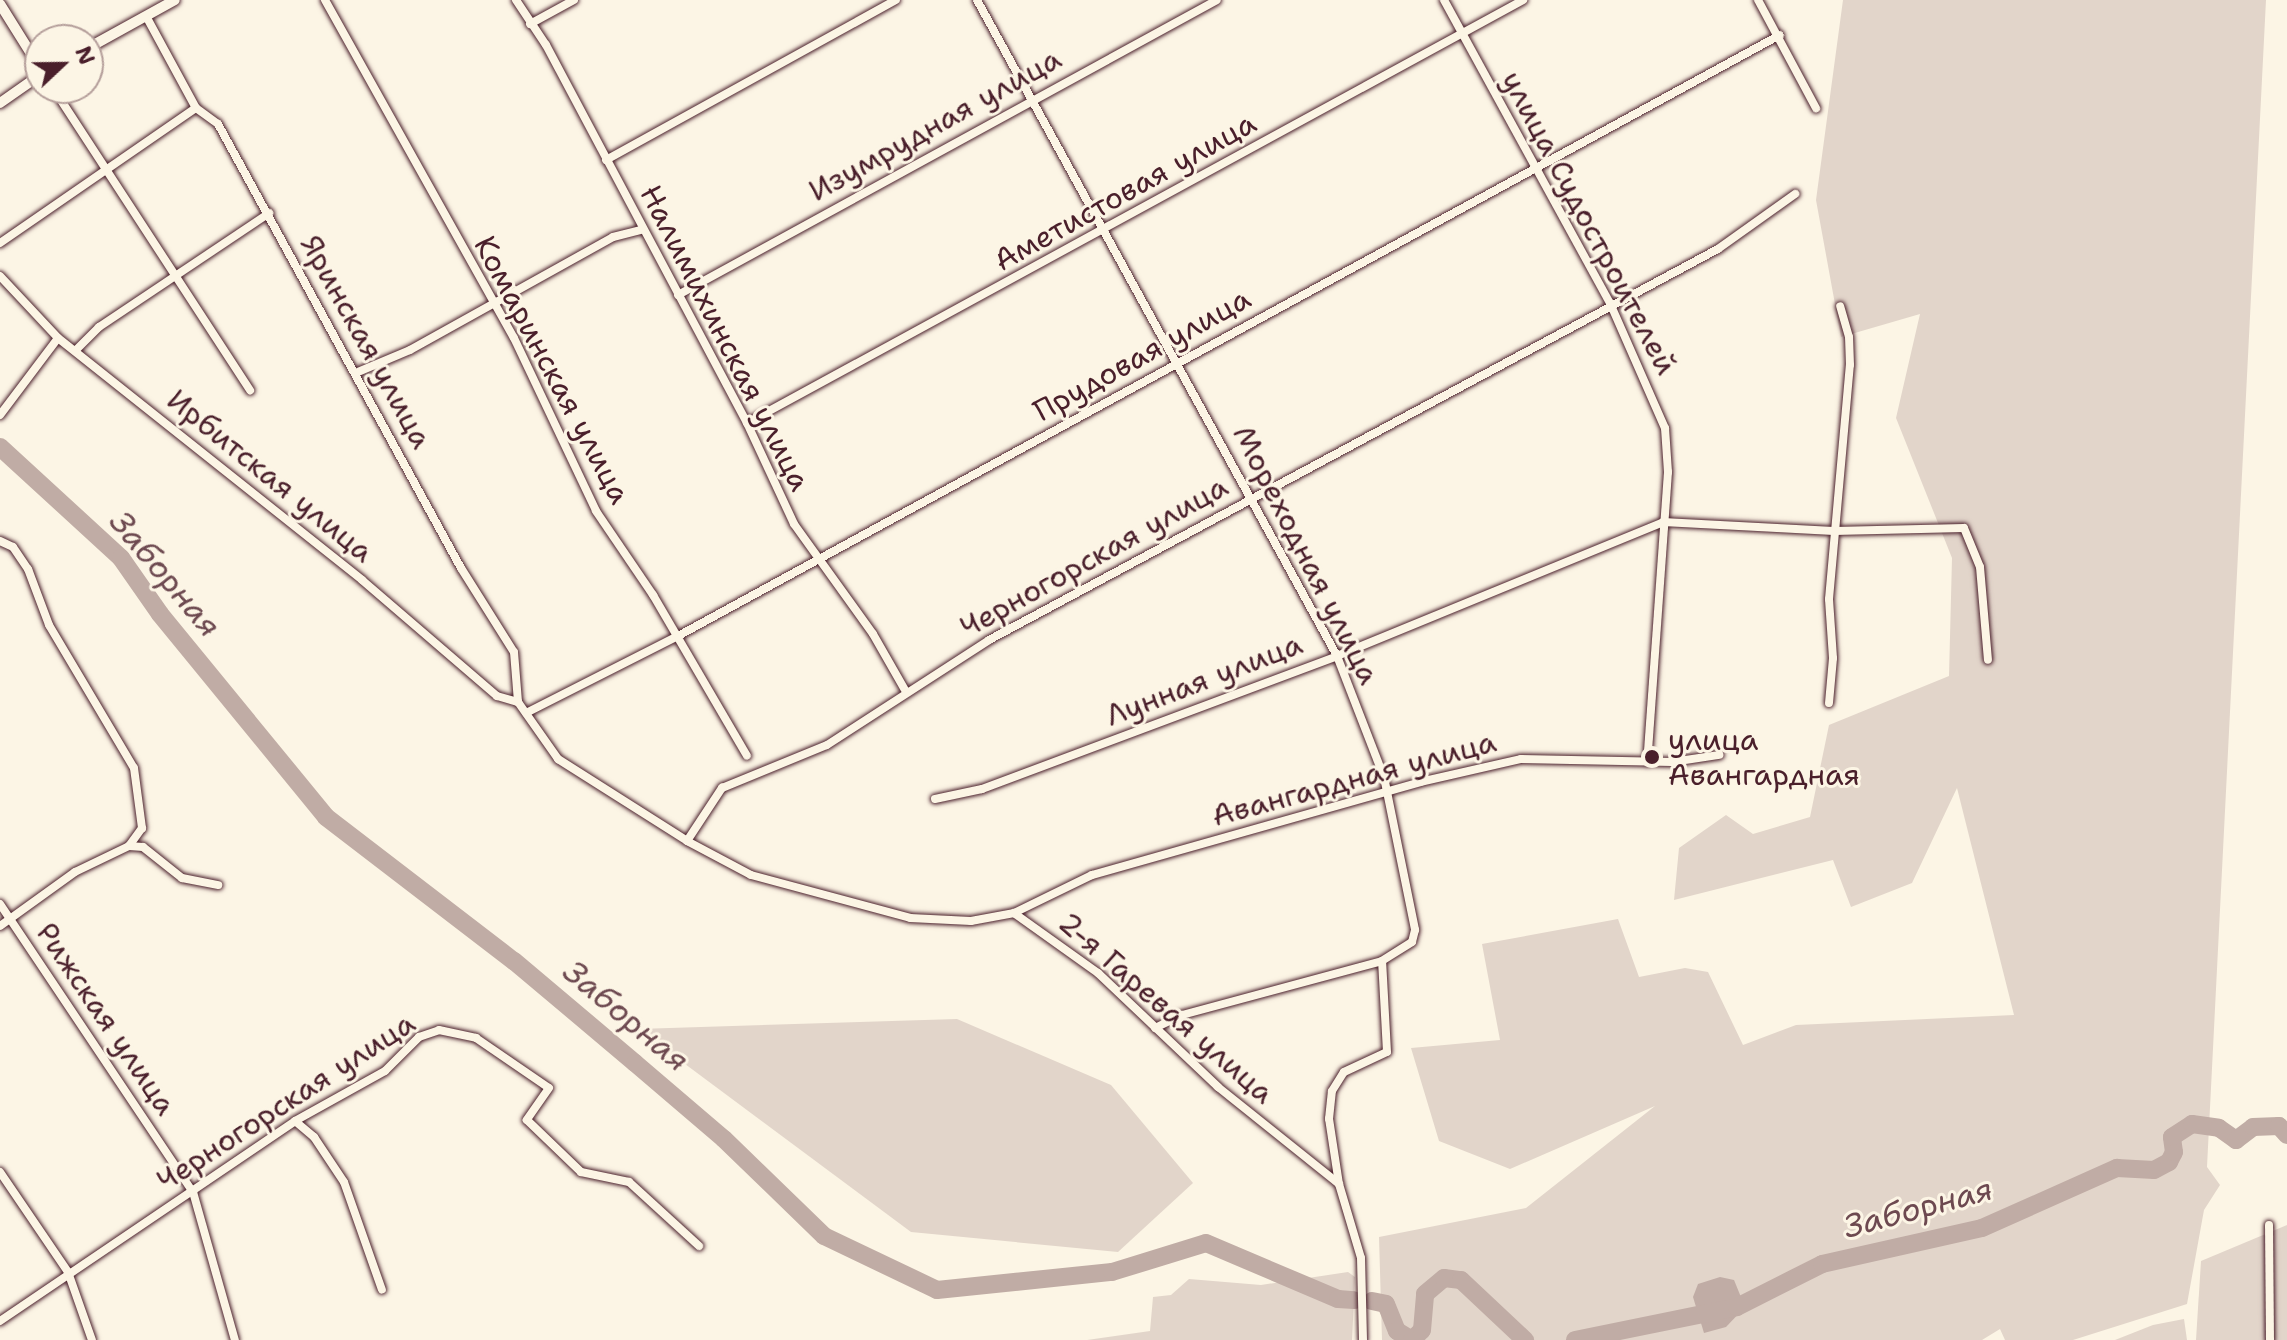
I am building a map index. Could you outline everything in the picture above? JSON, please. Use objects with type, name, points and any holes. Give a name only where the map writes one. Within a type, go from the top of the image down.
[{"type":"street","points":[[104,39],[175,0]]},
{"type":"street","name":"Комаринская улица","points":[[325,0],[492,304],[514,338],[596,511],[678,636],[747,756]]},
{"type":"street","name":"Налимихинская улица","points":[[516,0],[606,160],[817,561],[873,634],[905,690]]},
{"type":"street","points":[[530,24],[574,0]]},
{"type":"street","points":[[606,160],[896,0]]},
{"type":"street","name":"Мореходная улица","points":[[977,0],[1253,495],[1337,656],[1384,777],[1385,796],[1415,930],[1412,942],[1382,961]]},
{"type":"street","name":"Изумрудная улица","points":[[678,295],[1033,97],[1217,0]]},
{"type":"street","name":"улица Судостроителей","points":[[1444,0],[1534,170],[1610,303],[1665,428],[1663,522],[1647,762]]},
{"type":"street","name":"Аметистовая улица","points":[[747,423],[1108,231],[1523,0]]},
{"type":"street","points":[[1758,0],[1780,35],[1816,108]]},
{"type":"street","points":[[0,4],[24,42]]},
{"type":"street","name":"Яринская улица","points":[[146,16],[196,108],[218,124],[358,372],[461,568],[514,652],[518,702]]},
{"type":"street","name":"Прудовая улица","points":[[526,713],[817,561],[1780,35]]},
{"type":"street","points":[[0,103],[24,86]]},
{"type":"street","points":[[64,104],[250,390]]},
{"type":"street","points":[[0,243],[106,167],[196,108]]},
{"type":"street","name":"Черногорская улица","points":[[687,841],[722,788],[827,745],[905,690],[1253,495],[1747,232],[1795,194]]},
{"type":"street","points":[[75,351],[99,327],[269,213]]},
{"type":"street","points":[[358,372],[410,350],[613,237],[642,230]]},
{"type":"street","name":"Ирбитская улица","points":[[0,276],[58,338],[362,580],[497,696],[518,702]]},
{"type":"street","points":[[1829,703],[1834,531],[1850,365],[1849,337],[1840,306]]},
{"type":"street","points":[[0,415],[58,338]]},
{"type":"street","points":[[1663,522],[1834,531],[1964,528],[1980,567],[1988,660]]},
{"type":"street","name":"Лунная улица","points":[[935,799],[982,789],[1337,656],[1663,522]]},
{"type":"street","points":[[0,541],[13,547],[28,569],[49,625],[139,780],[142,828],[129,846],[75,872],[0,926]]},
{"type":"street","name":"2-я Гаревая улица","points":[[518,702],[558,759],[687,841],[751,875],[910,918],[982,922],[1014,913],[1098,973],[1218,1087],[1339,1184]]},
{"type":"street","name":"Авангардная улица","points":[[1014,913],[1092,875],[1385,796],[1420,782],[1521,759],[1647,762],[1719,755]]},
{"type":"street","points":[[129,846],[143,847],[182,878],[218,885]]},
{"type":"street","name":"Рижская улица","points":[[0,904],[193,1192],[235,1340]]},
{"type":"street","points":[[1155,1028],[1182,1015],[1382,961],[1387,1052],[1344,1072],[1332,1091],[1329,1119],[1339,1184],[1361,1258],[1363,1340]]},
{"type":"street","name":"Черногорская улица","points":[[0,1321],[295,1121],[385,1071],[419,1037],[439,1030],[476,1038],[549,1088],[527,1120],[581,1172],[629,1182],[699,1246]]},
{"type":"street","points":[[295,1121],[314,1137],[344,1182],[382,1290]]},
{"type":"street","points":[[0,1172],[68,1272],[92,1340]]},
{"type":"street","points":[[2269,1225],[2270,1340]]},
{"type":"shaded area","points":[[1843,0],[2266,0],[2207,1167],[2220,1185],[2204,1210],[2187,1304],[2073,1340],[2005,1340],[2000,1329],[1982,1340],[1382,1340],[1379,1237],[1526,1208],[1655,1106],[1510,1169],[1439,1141],[1411,1048],[1500,1040],[1482,944],[1618,919],[1639,977],[1685,968],[1708,972],[1743,1045],[1796,1025],[2014,1015],[1957,788],[1912,883],[1851,907],[1833,860],[1674,900],[1679,848],[1726,815],[1753,834],[1810,817],[1829,725],[1949,676],[1952,558],[1896,418],[1920,314],[1841,337],[1816,200]]},
{"type":"shaded area","points":[[957,1019],[1111,1085],[1193,1183],[1118,1252],[911,1232],[638,1029]]},
{"type":"shaded area","points":[[2287,1225],[2287,1340],[2196,1340],[2201,1261]]},
{"type":"shaded area","points":[[1348,1272],[1355,1277],[1352,1340],[1087,1340],[1150,1331],[1153,1297],[1171,1295],[1189,1279],[1261,1285]]},
{"type":"shaded area","points":[[1720,1277],[1734,1280],[1745,1307],[1726,1327],[1704,1333],[1693,1297],[1698,1284]]},
{"type":"shaded area","points":[[2184,1319],[2187,1340],[2115,1340],[2153,1325]]},
{"type":"waterway","name":"Заборная","points":[[0,447],[121,558],[160,614],[326,817],[514,961],[724,1139],[824,1236],[937,1290],[1112,1272],[1206,1243],[1338,1299],[1354,1300]]},
{"type":"waterway","name":"Заборная","points":[[1575,1340],[1737,1307],[1822,1264],[1982,1228],[2117,1168],[2154,1170],[2169,1162],[2174,1152],[2172,1137],[2192,1124],[2219,1128],[2236,1140],[2253,1127],[2279,1126],[2287,1135]]},
{"type":"waterway","name":"Заборная","points":[[1412,1340],[1422,1330],[1425,1294],[1444,1278],[1461,1280],[1525,1340]]},
{"type":"waterway","name":"Заборная","points":[[1372,1301],[1386,1304],[1397,1331],[1412,1340]]},
{"type":"place","name":"улица Авангардная","points":[[1652,757]]}]
